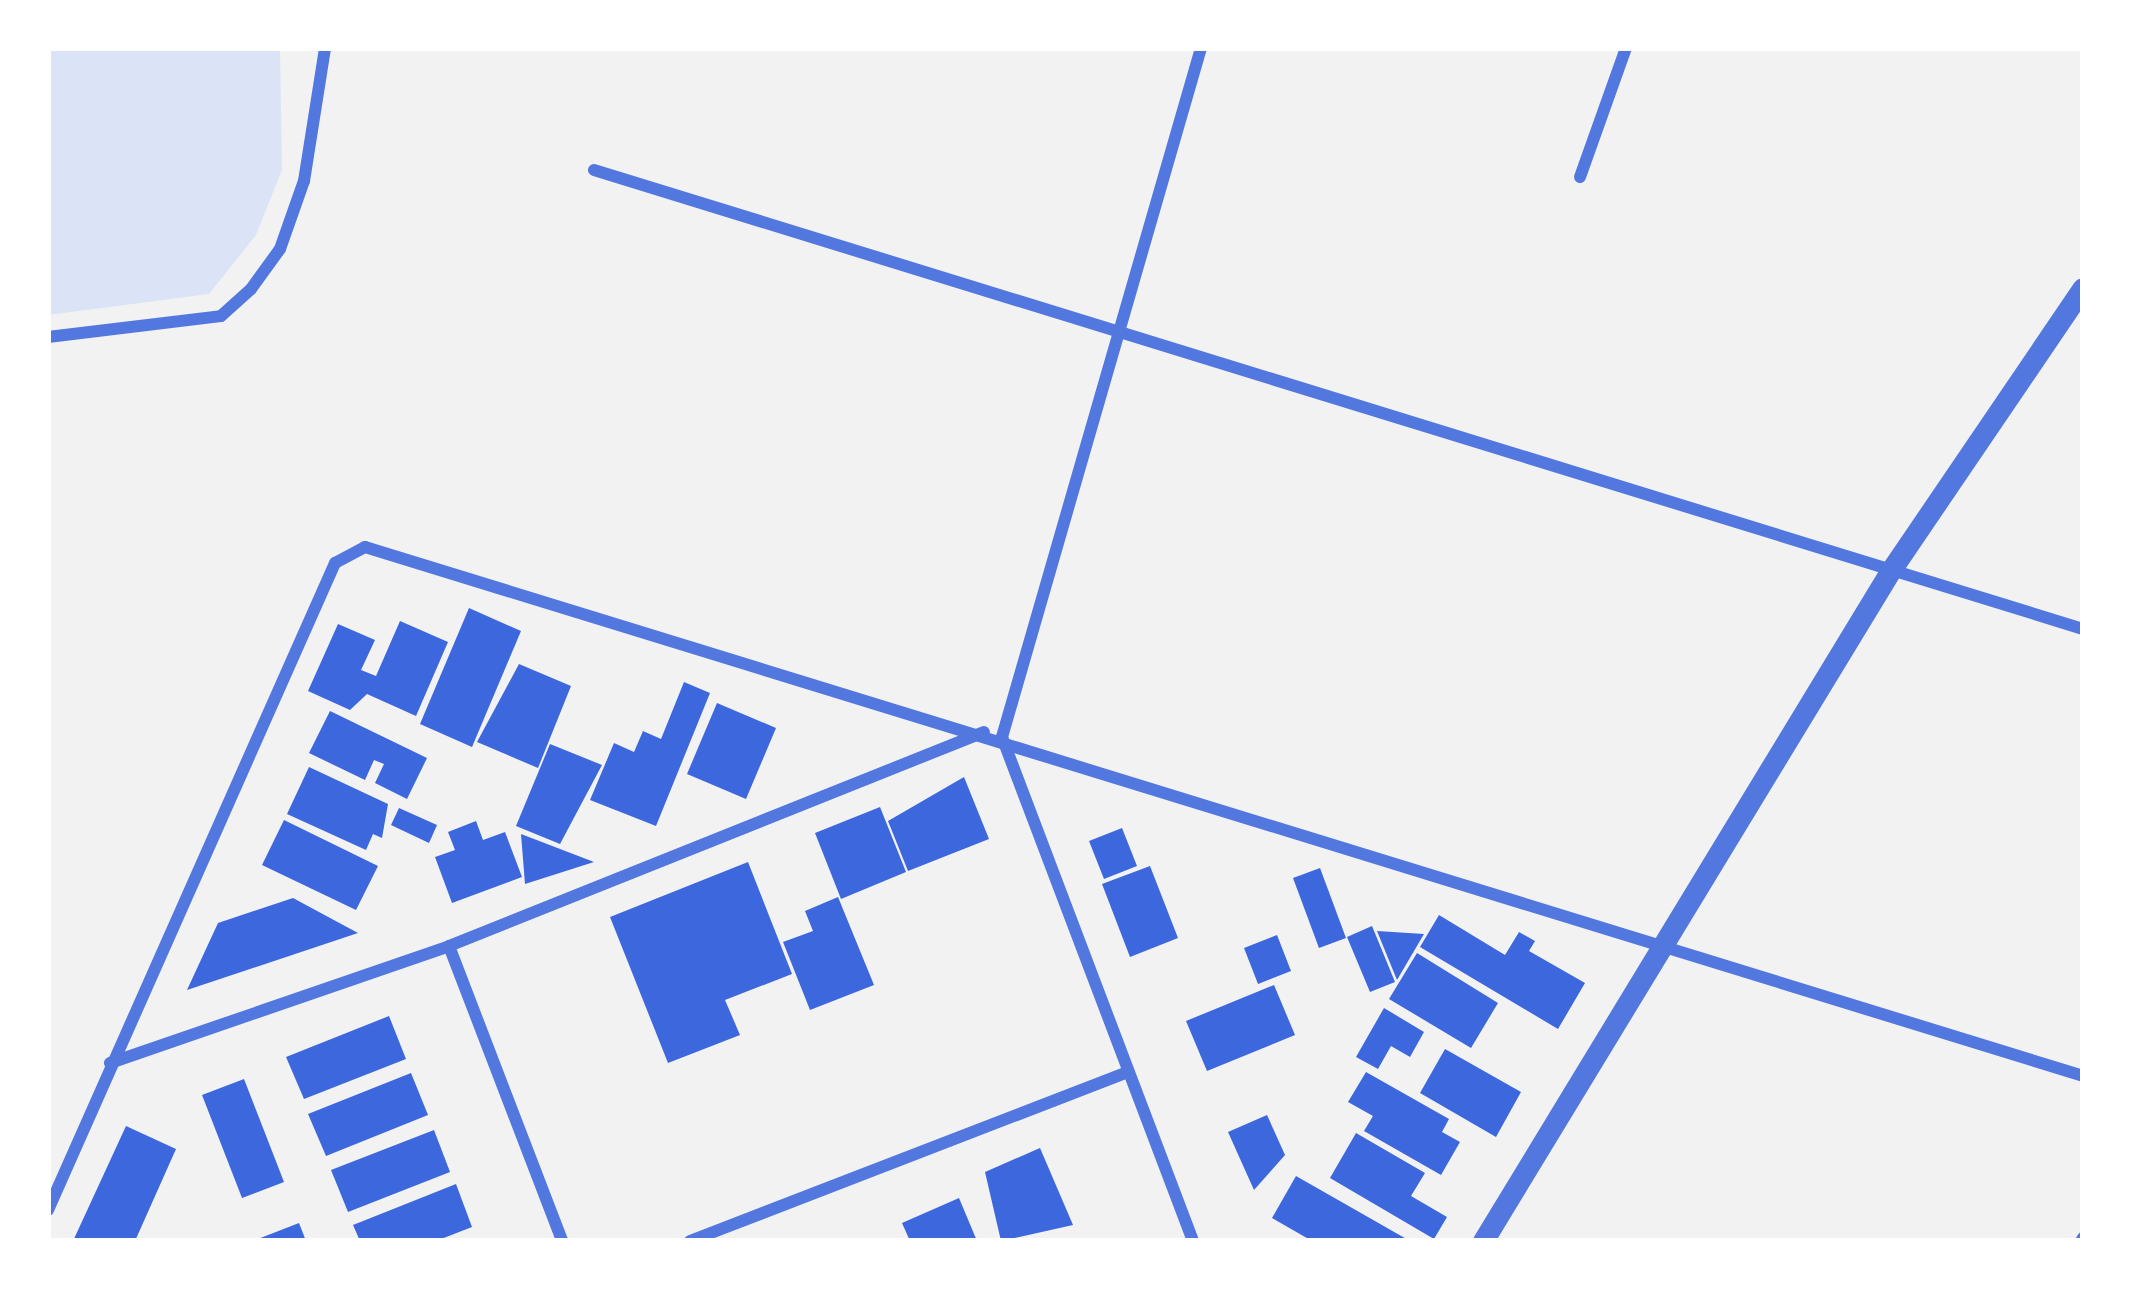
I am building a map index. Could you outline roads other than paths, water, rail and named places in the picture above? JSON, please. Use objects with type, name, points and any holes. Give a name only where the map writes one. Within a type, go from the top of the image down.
[{"type":"street","points":[[48,337],[221,316],[280,249],[304,181],[325,48]]},
{"type":"street","points":[[1193,1241],[1002,737],[1201,48]]},
{"type":"street","points":[[1580,177],[1625,48]]},
{"type":"street","points":[[594,170],[2083,629]]},
{"type":"street","points":[[1483,1241],[1891,570],[2083,288]]},
{"type":"street","points":[[48,1210],[110,1063],[349,550],[1002,737],[2083,1076]]},
{"type":"street","points":[[110,1063],[449,946],[985,732]]},
{"type":"street","points":[[449,946],[562,1241]]},
{"type":"street","points":[[690,1241],[1127,1072]]}]
